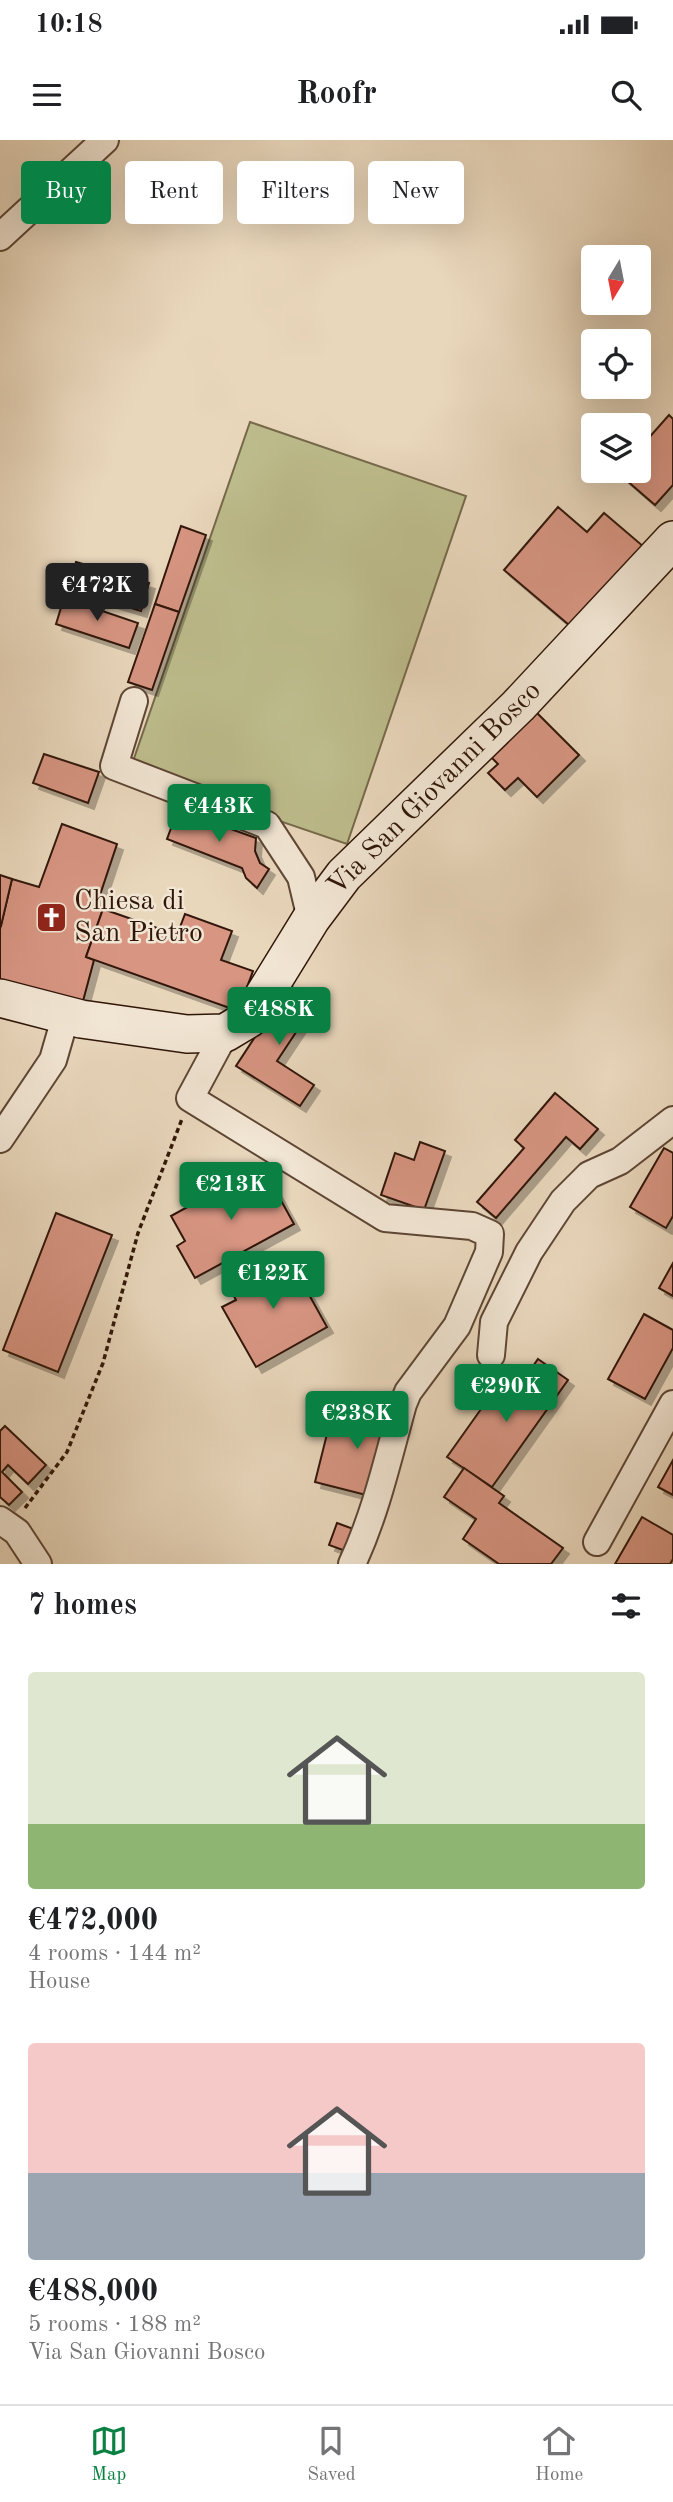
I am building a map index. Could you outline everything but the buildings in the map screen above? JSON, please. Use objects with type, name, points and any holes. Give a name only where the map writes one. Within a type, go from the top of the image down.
[{"type":"street","points":[[0,237],[105,140]]},
{"type":"street","name":"Via San Giovanni Bosco","points":[[225,1033],[250,1018],[311,919],[344,875],[518,706],[673,540]]},
{"type":"street","points":[[134,701],[114,766],[267,825],[302,877],[311,919]]},
{"type":"street","points":[[0,998],[81,1019],[187,1034],[225,1033],[190,1098],[385,1218],[472,1226],[489,1234],[489,1252],[457,1326],[408,1392],[403,1404],[380,1489],[363,1541],[352,1564]]},
{"type":"street","points":[[0,1139],[53,1060],[66,1015]]},
{"type":"street","points":[[491,1355],[494,1322],[529,1252],[562,1201],[589,1175],[620,1161],[673,1120]]},
{"type":"street","points":[[597,1542],[673,1404]]},
{"type":"street","points":[[5,1524],[17,1532],[38,1564]]},
{"type":"path","points":[[5,1524],[67,1452],[103,1363],[138,1234],[190,1098]]},
{"type":"shaded area","points":[[250,422],[466,496],[347,844],[130,770]]},
{"type":"place","name":"Chiesa di San Pietro","points":[[51,918]]}]
